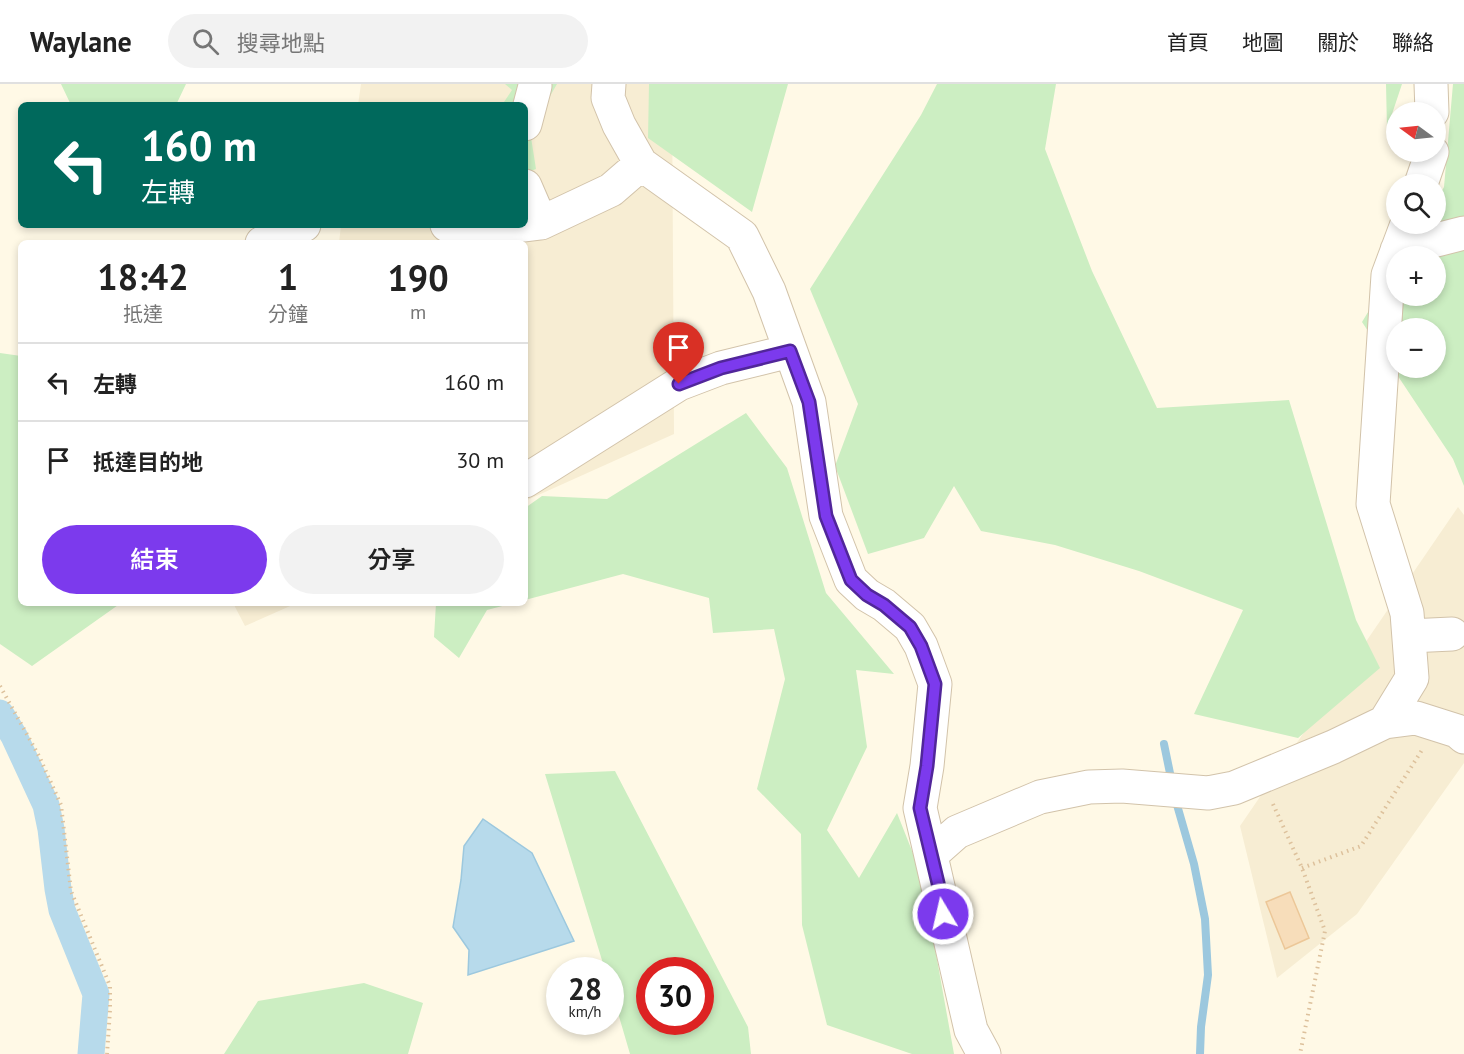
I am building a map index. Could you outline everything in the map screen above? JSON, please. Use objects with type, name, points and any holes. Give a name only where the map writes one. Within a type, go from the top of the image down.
[{"type":"street","points":[[609,84],[608,98],[619,125],[641,164],[742,236],[769,291],[809,402],[826,516],[851,580],[910,627],[921,646],[935,684],[927,766],[920,808],[971,1030],[984,1054]]},
{"type":"street","points":[[1431,84],[1432,102]]},
{"type":"street","points":[[528,113],[535,86]]},
{"type":"street","points":[[529,224],[611,190],[641,164]]},
{"type":"street","points":[[269,240],[297,228]]},
{"type":"street","points":[[1385,722],[1412,678],[1407,613],[1373,504],[1388,275],[1402,237],[1464,233]]},
{"type":"street","points":[[528,479],[679,384],[721,368],[790,351]]},
{"type":"street","points":[[1409,636],[1452,633]]},
{"type":"street","points":[[931,855],[957,832],[1040,797],[1089,787],[1122,786],[1159,791],[1208,793],[1234,788],[1333,747],[1385,722],[1416,717],[1450,731]]},
{"type":"path","points":[[0,686],[39,756],[61,805],[71,891],[110,986],[107,1054]]},
{"type":"path","points":[[1302,868],[1361,846],[1420,755],[1450,731]]},
{"type":"path","points":[[1260,777],[1302,868],[1325,931],[1300,1054]]},
{"type":"shaded area","points":[[361,84],[672,84],[674,434],[528,500],[528,240],[339,240],[341,228],[528,228],[528,102],[358,102]]},
{"type":"shaded area","points":[[1458,507],[1464,515],[1464,763],[1357,914],[1277,978],[1240,826]]},
{"type":"shaded area","points":[[235,606],[290,606],[245,626]]},
{"type":"green space","points":[[61,84],[186,84],[177,102],[70,102]]},
{"type":"green space","points":[[505,84],[557,84],[530,131],[536,169],[528,172],[528,102],[504,102],[512,90]]},
{"type":"green space","points":[[649,84],[788,84],[752,212],[648,138]]},
{"type":"green space","points":[[937,84],[1056,84],[1045,149],[1092,271],[1157,408],[1289,400],[1356,620],[1380,668],[1298,738],[1194,714],[1243,610],[1139,571],[1055,545],[981,531],[954,486],[924,538],[868,554],[835,466],[858,404],[810,289],[921,115]]},
{"type":"green space","points":[[1386,84],[1402,84],[1396,102],[1386,102]]},
{"type":"green space","points":[[1453,84],[1464,84],[1464,486],[1453,459],[1399,378],[1446,378],[1446,318],[1386,318],[1386,358],[1362,322],[1386,282],[1386,306],[1446,306],[1446,246],[1408,246],[1416,234],[1446,234],[1445,174]]},
{"type":"green space","points":[[0,353],[18,356],[18,606],[117,606],[32,666],[0,644]]},
{"type":"green space","points":[[746,413],[787,468],[826,593],[894,674],[856,670],[867,747],[827,830],[859,878],[897,813],[922,876],[954,1054],[912,1054],[827,1025],[802,925],[801,834],[757,789],[785,679],[774,629],[713,633],[709,598],[623,574],[528,599],[528,506],[542,496],[607,499]]},
{"type":"green space","points":[[436,606],[502,606],[487,610],[459,658],[434,637]]},
{"type":"green space","points":[[615,771],[712,957],[636,957],[636,1035],[714,1035],[714,962],[748,1027],[751,1054],[630,1054],[624,1033],[624,957],[601,957],[545,774]]},
{"type":"green space","points":[[364,983],[423,1003],[408,1054],[224,1054],[258,1001]]},
{"type":"water","points":[[483,819],[532,853],[574,941],[468,975],[469,950],[453,927],[464,846]]},
{"type":"building","points":[[1290,892],[1309,938],[1285,949],[1266,902]]},
{"type":"waterway","points":[[0,713],[14,736],[46,805],[62,910],[96,994],[91,1054]]},
{"type":"waterway","points":[[1164,744],[1172,783]]},
{"type":"waterway","points":[[1175,798],[1194,864],[1205,919],[1208,975],[1200,1054]]},
{"type":"route","points":[[679,384],[721,368],[790,351],[809,402],[826,516],[851,580],[910,627],[921,646],[935,684],[927,766],[920,808],[943,914]]}]
